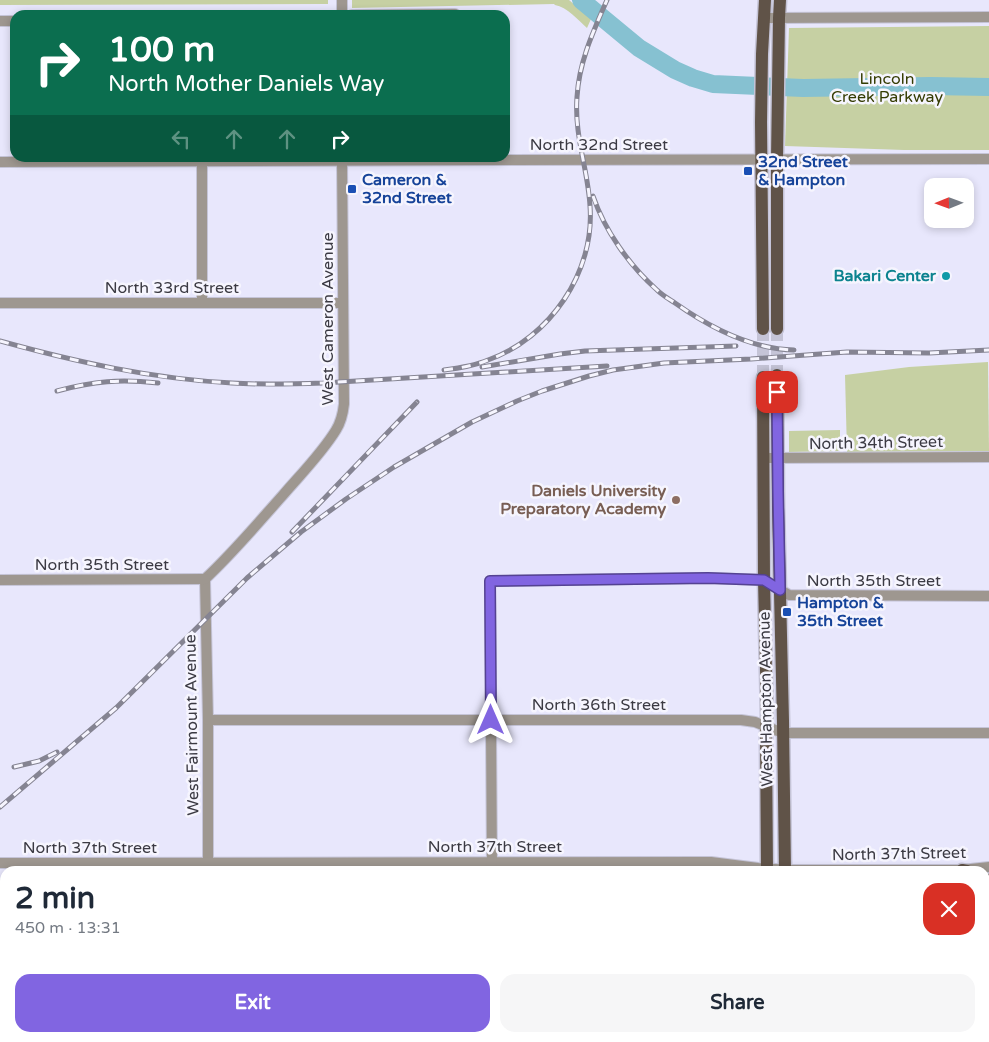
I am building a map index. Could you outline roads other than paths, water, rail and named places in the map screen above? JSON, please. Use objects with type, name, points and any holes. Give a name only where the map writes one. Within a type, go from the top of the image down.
[{"type":"main road","points":[[763,329],[761,122],[765,0]]},
{"type":"main road","points":[[777,329],[776,159],[780,0]]},
{"type":"main road","name":"West Hampton Avenue","points":[[777,376],[785,866]]},
{"type":"main road","name":"West Hampton Avenue","points":[[763,377],[767,866]]},
{"type":"street","points":[[764,18],[989,17]]},
{"type":"street","name":"North 32nd Street","points":[[510,159],[989,159]]},
{"type":"street","points":[[202,162],[202,302]]},
{"type":"street","name":"West Cameron Avenue","points":[[205,579],[218,568],[311,462],[337,428],[343,413],[342,162]]},
{"type":"street","name":"North 33rd Street","points":[[0,303],[344,303]]},
{"type":"street","name":"North 34th Street","points":[[763,458],[989,456]]},
{"type":"street","points":[[492,866],[490,581],[708,578],[764,580]]},
{"type":"street","name":"North 35th Street","points":[[0,580],[205,579]]},
{"type":"street","name":"West Fairmount Avenue","points":[[205,579],[208,720],[208,866]]},
{"type":"street","name":"North 35th Street","points":[[764,580],[788,595],[989,596]]},
{"type":"street","name":"North 36th Street","points":[[208,720],[741,720],[755,722],[783,733],[989,734]]},
{"type":"street","name":"North 37th Street","points":[[492,866],[711,862],[739,866]]},
{"type":"street","name":"North 37th Street","points":[[0,863],[156,866]]},
{"type":"waterway","points":[[581,0],[639,48],[675,70],[713,84],[803,88],[989,87]]},
{"type":"tunnel","points":[[763,329],[763,377]]},
{"type":"tunnel","points":[[777,329],[777,375]]},
{"type":"railway","points":[[444,370],[461,368],[488,360],[510,350],[531,336],[549,319],[564,299],[576,278],[585,255],[590,231],[589,192],[577,125],[578,84],[587,47],[607,0]]},
{"type":"railway","points":[[593,196],[604,222],[619,247],[637,270],[661,294],[688,312],[731,335],[762,346],[794,350]]},
{"type":"railway","points":[[0,341],[57,356],[115,368],[173,378],[243,384],[323,383],[607,366]]},
{"type":"railway","points":[[482,367],[585,351],[736,346]]},
{"type":"railway","points":[[0,807],[116,708],[247,578],[301,532],[394,467],[472,422],[517,401],[589,376],[613,370],[664,363],[847,352],[929,353],[989,350]]},
{"type":"railway","points":[[57,391],[107,382],[158,383]]},
{"type":"railway","points":[[292,532],[417,402]]},
{"type":"railway","points":[[14,767],[39,761],[57,752]]},
{"type":"place","name":"32nd Street & Hampton","points":[[748,171]]},
{"type":"place","name":"Cameron & 32nd Street","points":[[352,189]]},
{"type":"place","name":"Bakari Center","points":[[946,276]]},
{"type":"place","name":"Daniels University Preparatory Academy","points":[[676,500]]},
{"type":"place","name":"Hampton & 35th Street","points":[[787,612]]},
{"type":"park label","name":"Lincoln Creek Parkway","points":[[887,88]]}]
